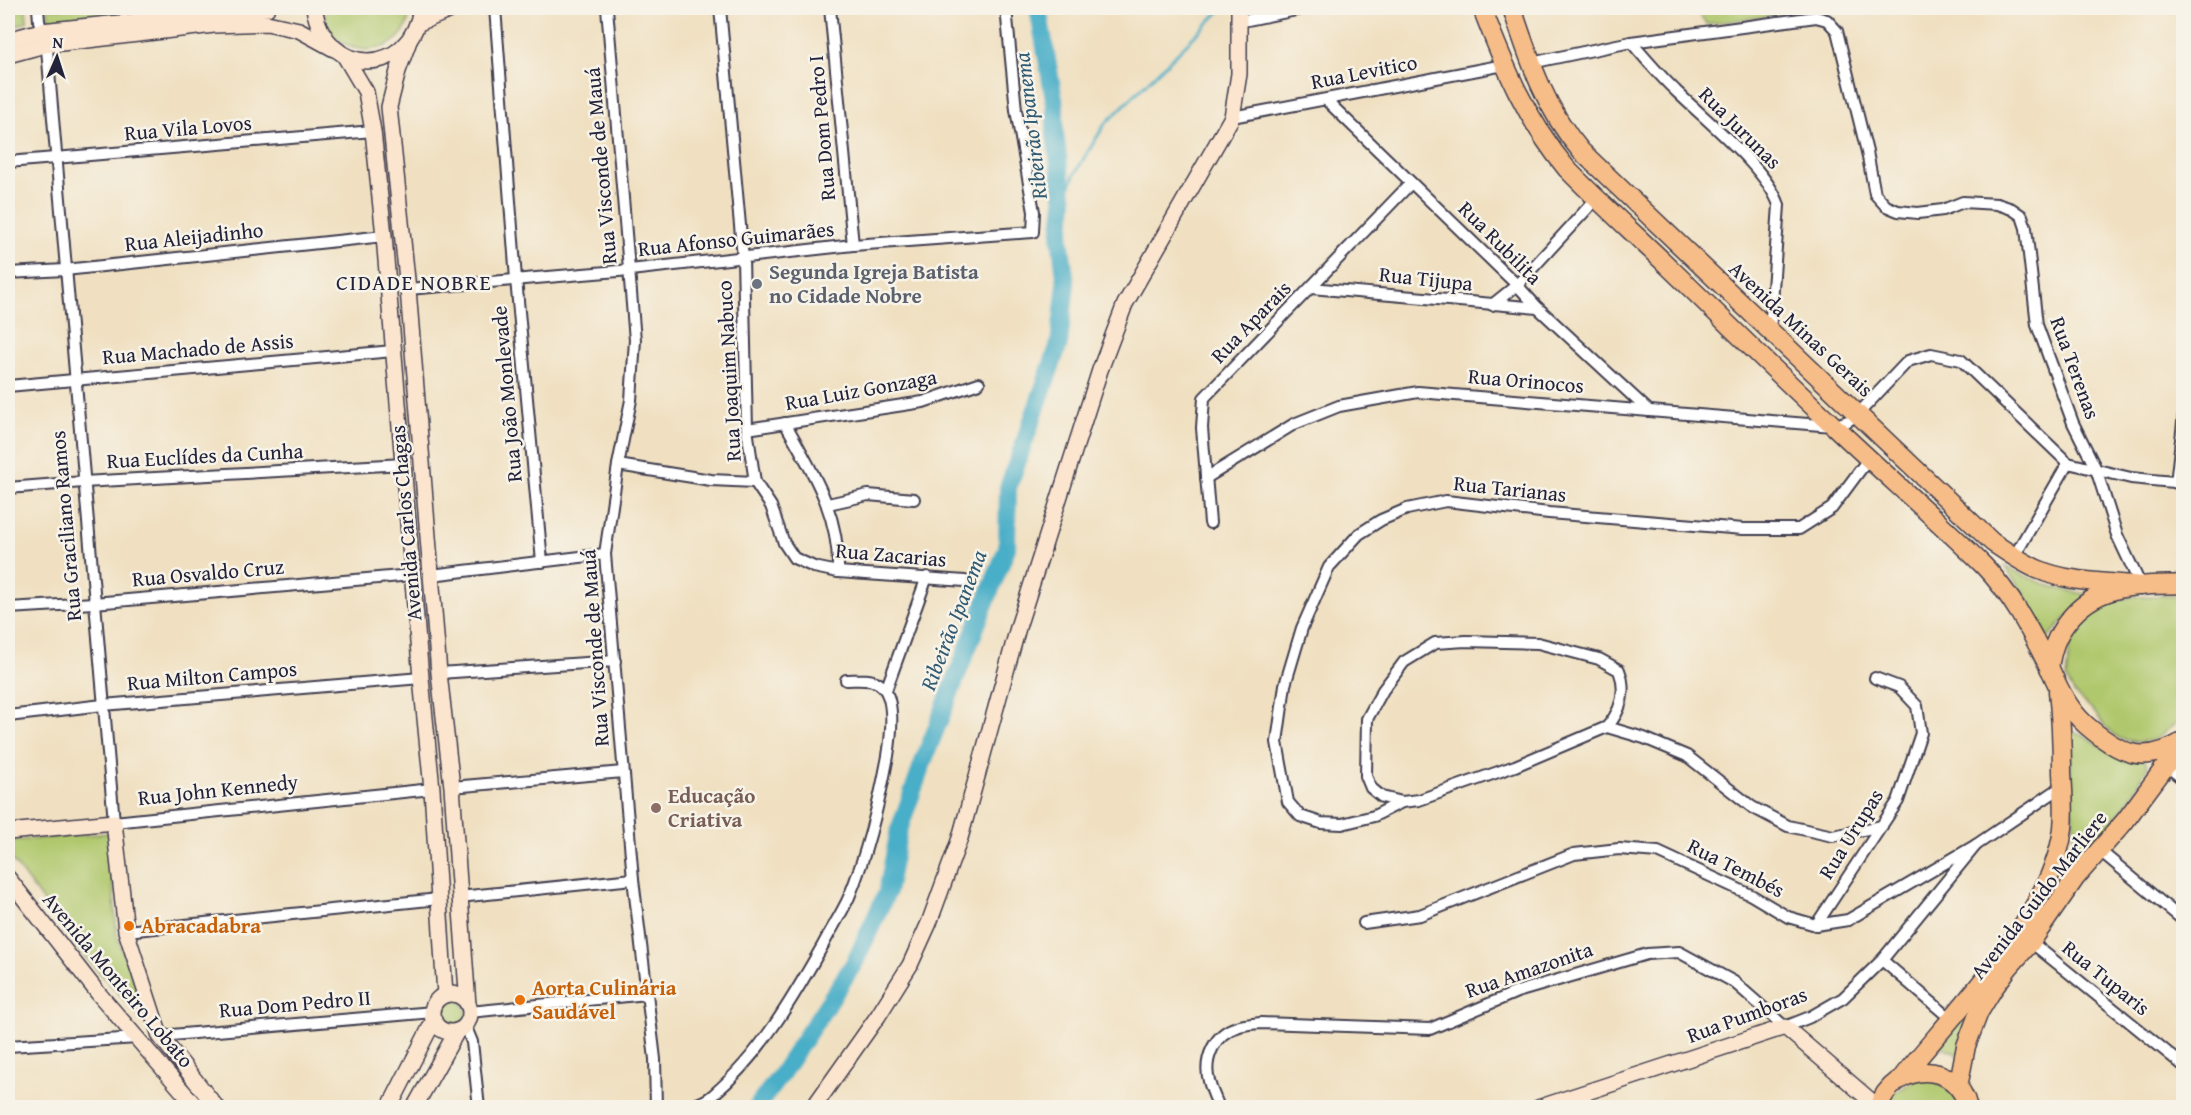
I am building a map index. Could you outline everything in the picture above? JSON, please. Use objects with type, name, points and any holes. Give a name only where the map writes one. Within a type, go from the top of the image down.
[{"type":"main road","points":[[8,55],[43,38],[222,9],[267,8]]},
{"type":"main road","name":"Avenida Carlos Chagas","points":[[314,8],[316,23],[323,38],[339,52],[366,92],[373,131],[432,789],[445,995]]},
{"type":"main road","points":[[420,15],[455,8]]},
{"type":"main road","points":[[1482,8],[1523,106],[1552,151],[1596,199],[1999,582],[2021,614],[2057,686],[2086,725],[2117,748],[2145,756],[2166,751],[2184,742]]},
{"type":"main road","name":"Avenida Minas Gerais","points":[[1512,8],[1530,63],[1546,99],[1568,135],[1581,151],[1992,542],[2013,557],[2039,570],[2069,578],[2141,586]]},
{"type":"main road","name":"Avenida Carlos Chagas","points":[[420,15],[398,71],[389,107],[408,289],[439,673],[452,787],[465,1018]]},
{"type":"main road","points":[[813,1107],[883,1008],[910,965],[929,923],[960,838],[1018,624],[1120,315],[1232,117],[1239,74],[1238,15]]},
{"type":"main road","points":[[8,40],[267,23],[299,30],[339,52],[361,60],[379,59],[396,53],[409,41]]},
{"type":"main road","points":[[2049,668],[2053,646],[2061,629],[2077,609],[2096,596],[2107,591],[2141,586],[2184,584]]},
{"type":"main road","name":"Avenida Guido Marliere","points":[[1878,1107],[1887,1088],[1904,1075],[1982,982],[2025,922],[2052,870],[2063,829],[2061,725],[2057,686]]},
{"type":"main road","name":"Avenida Guido Marliere","points":[[1958,1087],[1966,1046],[1979,1012],[2009,967],[2031,942],[2076,877],[2125,821],[2184,742]]},
{"type":"main road","name":"Rua John Kennedy","points":[[8,832],[114,822]]},
{"type":"main road","name":"Rua Graciliano Ramos","points":[[114,822],[126,931],[160,1036]]},
{"type":"main road","name":"Avenida Monteiro Lobato","points":[[8,878],[98,993],[197,1107]]},
{"type":"main road","points":[[389,1107],[433,1016],[435,1002],[450,994],[461,997],[465,1018],[414,1107]]},
{"type":"main road","points":[[433,1016],[437,1025],[446,1031],[465,1018]]},
{"type":"main road","name":"Rua Amazonita","points":[[1785,1027],[1878,1107]]},
{"type":"main road","name":"Rua Pumboras","points":[[1538,1107],[1785,1027]]},
{"type":"main road","name":"Avenida Monteiro Lobato","points":[[160,1036],[217,1107]]},
{"type":"main road","points":[[1904,1075],[1933,1072],[1947,1078],[1958,1087],[1968,1107]]},
{"type":"street","name":"Rua Graciliano Ramos","points":[[38,8],[56,160],[114,822]]},
{"type":"street","name":"Rua João Monlevade","points":[[495,8],[516,279],[542,562]]},
{"type":"street","name":"Rua Visconde de Mauá","points":[[607,8],[635,340],[632,400],[618,465],[605,554],[633,879],[655,1059],[656,1107]]},
{"type":"street","name":"Rua Joaquim Nabuco","points":[[720,8],[742,258],[747,429],[755,482]]},
{"type":"street","name":"Rua Dom Pedro I","points":[[830,8],[853,245]]},
{"type":"street","name":"Rua Afonso Guimarães","points":[[408,289],[630,270],[853,245],[1033,232],[1034,212],[1016,110],[1006,8]]},
{"type":"street","points":[[1238,15],[1306,8]]},
{"type":"street","name":"Rua Terenas","points":[[1631,42],[1816,17],[1827,20],[1837,31],[1875,194],[1886,206],[1898,211],[1918,213],[1942,210],[1963,202],[1983,202],[2004,206],[2022,216],[2026,228],[2037,325],[2073,423],[2096,469],[2117,535],[2141,586]]},
{"type":"street","points":[[1530,63],[1631,42]]},
{"type":"street","name":"Rua Jurunas","points":[[1631,42],[1673,88],[1751,164],[1775,192],[1779,205],[1770,331]]},
{"type":"street","name":"Rua Levitico","points":[[1232,117],[1504,65]]},
{"type":"street","name":"Rua Rubilita","points":[[1326,100],[1538,308],[1649,411]]},
{"type":"street","name":"Rua Vila Lovos","points":[[8,162],[56,160],[373,131]]},
{"type":"street","name":"Rua Aparais","points":[[1210,523],[1202,428],[1204,398],[1411,183]]},
{"type":"street","points":[[1492,305],[1517,285],[1596,199]]},
{"type":"street","name":"Rua Aleijadinho","points":[[8,273],[65,270],[384,236]]},
{"type":"street","name":"Rua Tijupa","points":[[1311,288],[1538,308]]},
{"type":"street","name":"Rua Machado de Assis","points":[[8,386],[393,351]]},
{"type":"street","points":[[1833,426],[1848,421],[1858,414],[1908,361],[1931,354],[1961,360],[2068,463],[2131,478],[2180,483],[2184,414]]},
{"type":"street","name":"Rua Luiz Gonzaga","points":[[747,429],[923,402],[979,383]]},
{"type":"street","name":"Rua Orinocos","points":[[1206,478],[1294,424],[1339,406],[1418,392],[1833,426]]},
{"type":"street","points":[[785,423],[820,484],[828,504],[839,553],[838,572]]},
{"type":"street","name":"Rua Tarianas","points":[[1607,727],[1484,778],[1419,800],[1402,802],[1374,816],[1342,824],[1321,823],[1300,816],[1288,802],[1277,742],[1285,685],[1302,628],[1329,567],[1359,534],[1381,520],[1407,509],[1446,501],[1549,513],[1743,529],[1799,529],[1832,508],[1869,458]]},
{"type":"street","points":[[2013,557],[2068,463]]},
{"type":"street","name":"Rua Euclídes da Cunha","points":[[8,488],[404,464]]},
{"type":"street","points":[[618,465],[711,480],[755,482]]},
{"type":"street","name":"Rua Zacarias","points":[[755,482],[771,506],[784,543],[794,558],[814,567],[838,572],[964,581]]},
{"type":"street","points":[[828,504],[868,495],[914,499]]},
{"type":"street","points":[[431,575],[605,554]]},
{"type":"street","name":"Rua Osvaldo Cruz","points":[[8,608],[94,603],[412,574]]},
{"type":"street","points":[[689,1107],[711,1097],[746,1061],[792,1000],[848,899],[868,846],[883,781],[891,736],[891,716],[886,690],[927,577]]},
{"type":"street","points":[[1402,802],[1382,797],[1371,788],[1366,776],[1367,719],[1383,690],[1404,662],[1435,643],[1466,641],[1538,643],[1599,659],[1619,670],[1623,681],[1623,695],[1616,717],[1607,727],[1644,738],[1688,756],[1752,807],[1788,826],[1833,836],[1882,826]]},
{"type":"street","points":[[439,673],[615,661]]},
{"type":"street","name":"Rua Milton Campos","points":[[8,716],[103,705],[421,678]]},
{"type":"street","name":"Rua Urupas","points":[[1816,925],[1898,801],[1921,733],[1917,706],[1899,687],[1875,678]]},
{"type":"street","points":[[846,680],[869,680],[878,683],[886,690]]},
{"type":"street","points":[[2166,766],[2184,780]]},
{"type":"street","points":[[452,787],[623,772]]},
{"type":"street","name":"Rua Tembés","points":[[1364,923],[1420,915],[1574,854],[1618,849],[1658,852],[1751,895],[1788,917],[1816,925],[1848,920],[1976,846],[2063,786]]},
{"type":"street","name":"Rua John Kennedy","points":[[114,822],[432,789]]},
{"type":"street","name":"Rua Pumboras","points":[[1785,1027],[1810,1017],[1843,998],[1882,960],[1976,846]]},
{"type":"street","points":[[2099,850],[2184,921]]},
{"type":"street","points":[[459,897],[633,879]]},
{"type":"street","points":[[126,931],[439,899]]},
{"type":"street","name":"Rua Tuparis","points":[[2031,942],[2184,1066]]},
{"type":"street","name":"Rua Amazonita","points":[[1220,1107],[1209,1082],[1209,1059],[1222,1034],[1236,1027],[1261,1023],[1430,1029],[1517,992],[1647,954],[1679,952],[1734,982],[1785,1027]]},
{"type":"street","points":[[1882,960],[1951,1019]]},
{"type":"street","points":[[479,1107],[472,1042],[465,1018],[646,994]]},
{"type":"street","name":"Rua Dom Pedro II","points":[[160,1036],[433,1016]]},
{"type":"street","points":[[8,1046],[138,1038]]},
{"type":"green space","points":[[8,8],[26,8],[27,22],[8,29]]},
{"type":"green space","points":[[48,8],[207,8],[49,23]]},
{"type":"green space","points":[[324,8],[409,8],[406,26],[397,39],[384,47],[368,50],[352,47],[338,40],[328,27]]},
{"type":"green space","points":[[1695,8],[1835,8],[1706,24]]},
{"type":"green space","points":[[2005,567],[2056,588],[2088,594],[2048,638],[2027,598]]},
{"type":"green space","points":[[2137,596],[2184,596],[2183,718],[2154,740],[2139,742],[2120,739],[2106,727],[2074,693],[2066,678],[2071,636],[2083,621],[2108,602]]},
{"type":"green space","points":[[2071,733],[2082,734],[2114,754],[2145,760],[2148,767],[2114,821],[2085,848],[2078,847],[2075,841],[2071,791]]},
{"type":"green space","points":[[109,833],[117,936],[152,1029],[81,953],[8,854],[8,841]]},
{"type":"green space","points":[[451,998],[461,1003],[466,1013],[461,1023],[451,1028],[441,1023],[436,1013],[441,1003]]},
{"type":"green space","points":[[1977,999],[1960,1058],[1954,1052],[1938,1045]]},
{"type":"green space","points":[[1921,1076],[1951,1089],[1960,1108],[1883,1108],[1885,1100]]},
{"type":"waterway","name":"Ribeirão Ipanema","points":[[756,1108],[782,1073],[855,962],[887,892],[899,830],[923,762],[1007,548],[1008,488],[1059,344],[1066,284],[1060,238],[1064,202],[1055,134],[1055,105],[1038,8]]},
{"type":"waterway","points":[[1064,202],[1074,175],[1105,124],[1223,8]]},
{"type":"place","name":"Segunda Igreja Batista no Cidade Nobre","points":[[757,284]]},
{"type":"place","name":"Educação Criativa","points":[[656,808]]},
{"type":"place","name":"Abracadabra","points":[[129,926]]},
{"type":"place","name":"Aorta Culinária Saudável","points":[[520,1000]]},
{"type":"district","name":"CIDADE NOBRE","points":[[414,282]]}]
